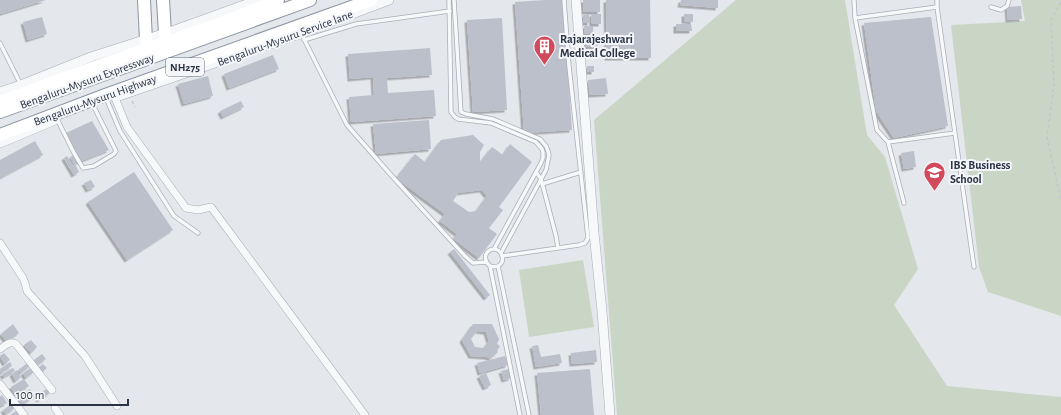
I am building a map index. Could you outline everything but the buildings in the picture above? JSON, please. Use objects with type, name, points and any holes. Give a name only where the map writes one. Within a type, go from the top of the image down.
[{"type":"highway","points":[[144,0],[146,40]]},
{"type":"highway","points":[[164,0],[165,34]]},
{"type":"highway","name":"Bengaluru-Mysuru Expressway","points":[[0,102],[219,24],[278,0]]},
{"type":"highway","name":"Bengaluru-Mysuru Expressway","points":[[0,112],[310,0]]},
{"type":"highway","name":"NH275","points":[[0,128],[353,0]]},
{"type":"highway","name":"Bengaluru-Mysuru Highway","points":[[0,135],[106,95],[371,0]]},
{"type":"street","name":"Bengaluru-Mysuru Expressway","points":[[0,92],[91,57],[165,34],[258,0]]},
{"type":"street","name":"Bengaluru-Mysuru Service lane","points":[[0,143],[93,105],[303,37],[389,0]]},
{"type":"street","points":[[576,0],[610,415]]},
{"type":"street","points":[[111,99],[127,127],[186,208],[198,210],[211,206],[365,415]]},
{"type":"street","points":[[0,243],[23,278],[27,291],[85,356],[117,406]]},
{"type":"street","points":[[0,349],[9,343],[13,342],[16,344],[52,390]]},
{"type":"street","points":[[0,384],[24,415]]},
{"type":"street","points":[[55,408],[60,415]]},
{"type":"lane","points":[[451,0],[454,10],[461,112],[492,121],[540,139],[546,146],[549,156],[541,179],[502,254],[502,261],[498,266]]},
{"type":"lane","points":[[451,0],[449,11],[451,112],[455,118],[462,120],[492,121],[536,142],[543,152],[543,158],[536,172],[494,249],[487,254],[485,259],[490,266],[520,415]]},
{"type":"lane","points":[[494,249],[502,254],[558,248],[585,243],[588,238],[569,66],[564,0]]},
{"type":"lane","points":[[854,0],[855,18],[877,130],[888,142],[904,203]]},
{"type":"lane","points":[[937,0],[974,267]]},
{"type":"lane","points":[[991,7],[1001,10],[1007,6],[1009,0]]},
{"type":"lane","points":[[855,18],[937,7]]},
{"type":"lane","points":[[454,10],[356,24],[303,37],[347,125],[465,256],[473,263],[486,262]]},
{"type":"lane","points":[[0,43],[21,85]]},
{"type":"lane","points":[[111,99],[120,131],[174,216],[198,233]]},
{"type":"lane","points":[[57,119],[83,168],[94,166],[114,154],[116,151],[93,105]]},
{"type":"lane","points":[[888,142],[955,133]]},
{"type":"lane","points":[[536,172],[541,179],[558,248]]},
{"type":"lane","points":[[542,184],[581,172]]},
{"type":"lane","points":[[490,266],[498,266]]},
{"type":"lane","points":[[498,266],[529,415]]},
{"type":"path","points":[[1061,2],[1051,20],[1054,85],[1047,137],[1061,200]]},
{"type":"path","points":[[132,100],[135,107]]},
{"type":"green space","points":[[736,0],[845,0],[867,135],[885,157],[918,269],[894,305],[947,386],[1061,397],[1061,415],[617,415],[594,120]]},
{"type":"green space","points":[[1021,0],[1061,0],[1061,316],[988,292],[979,267],[951,25],[1025,21]]},
{"type":"green space","points":[[583,260],[594,327],[529,337],[519,270]]},
{"type":"place","name":"Rajarajeshwari Medical College","points":[[544,66]]},
{"type":"place","name":"IBS Business School","points":[[935,192]]}]
